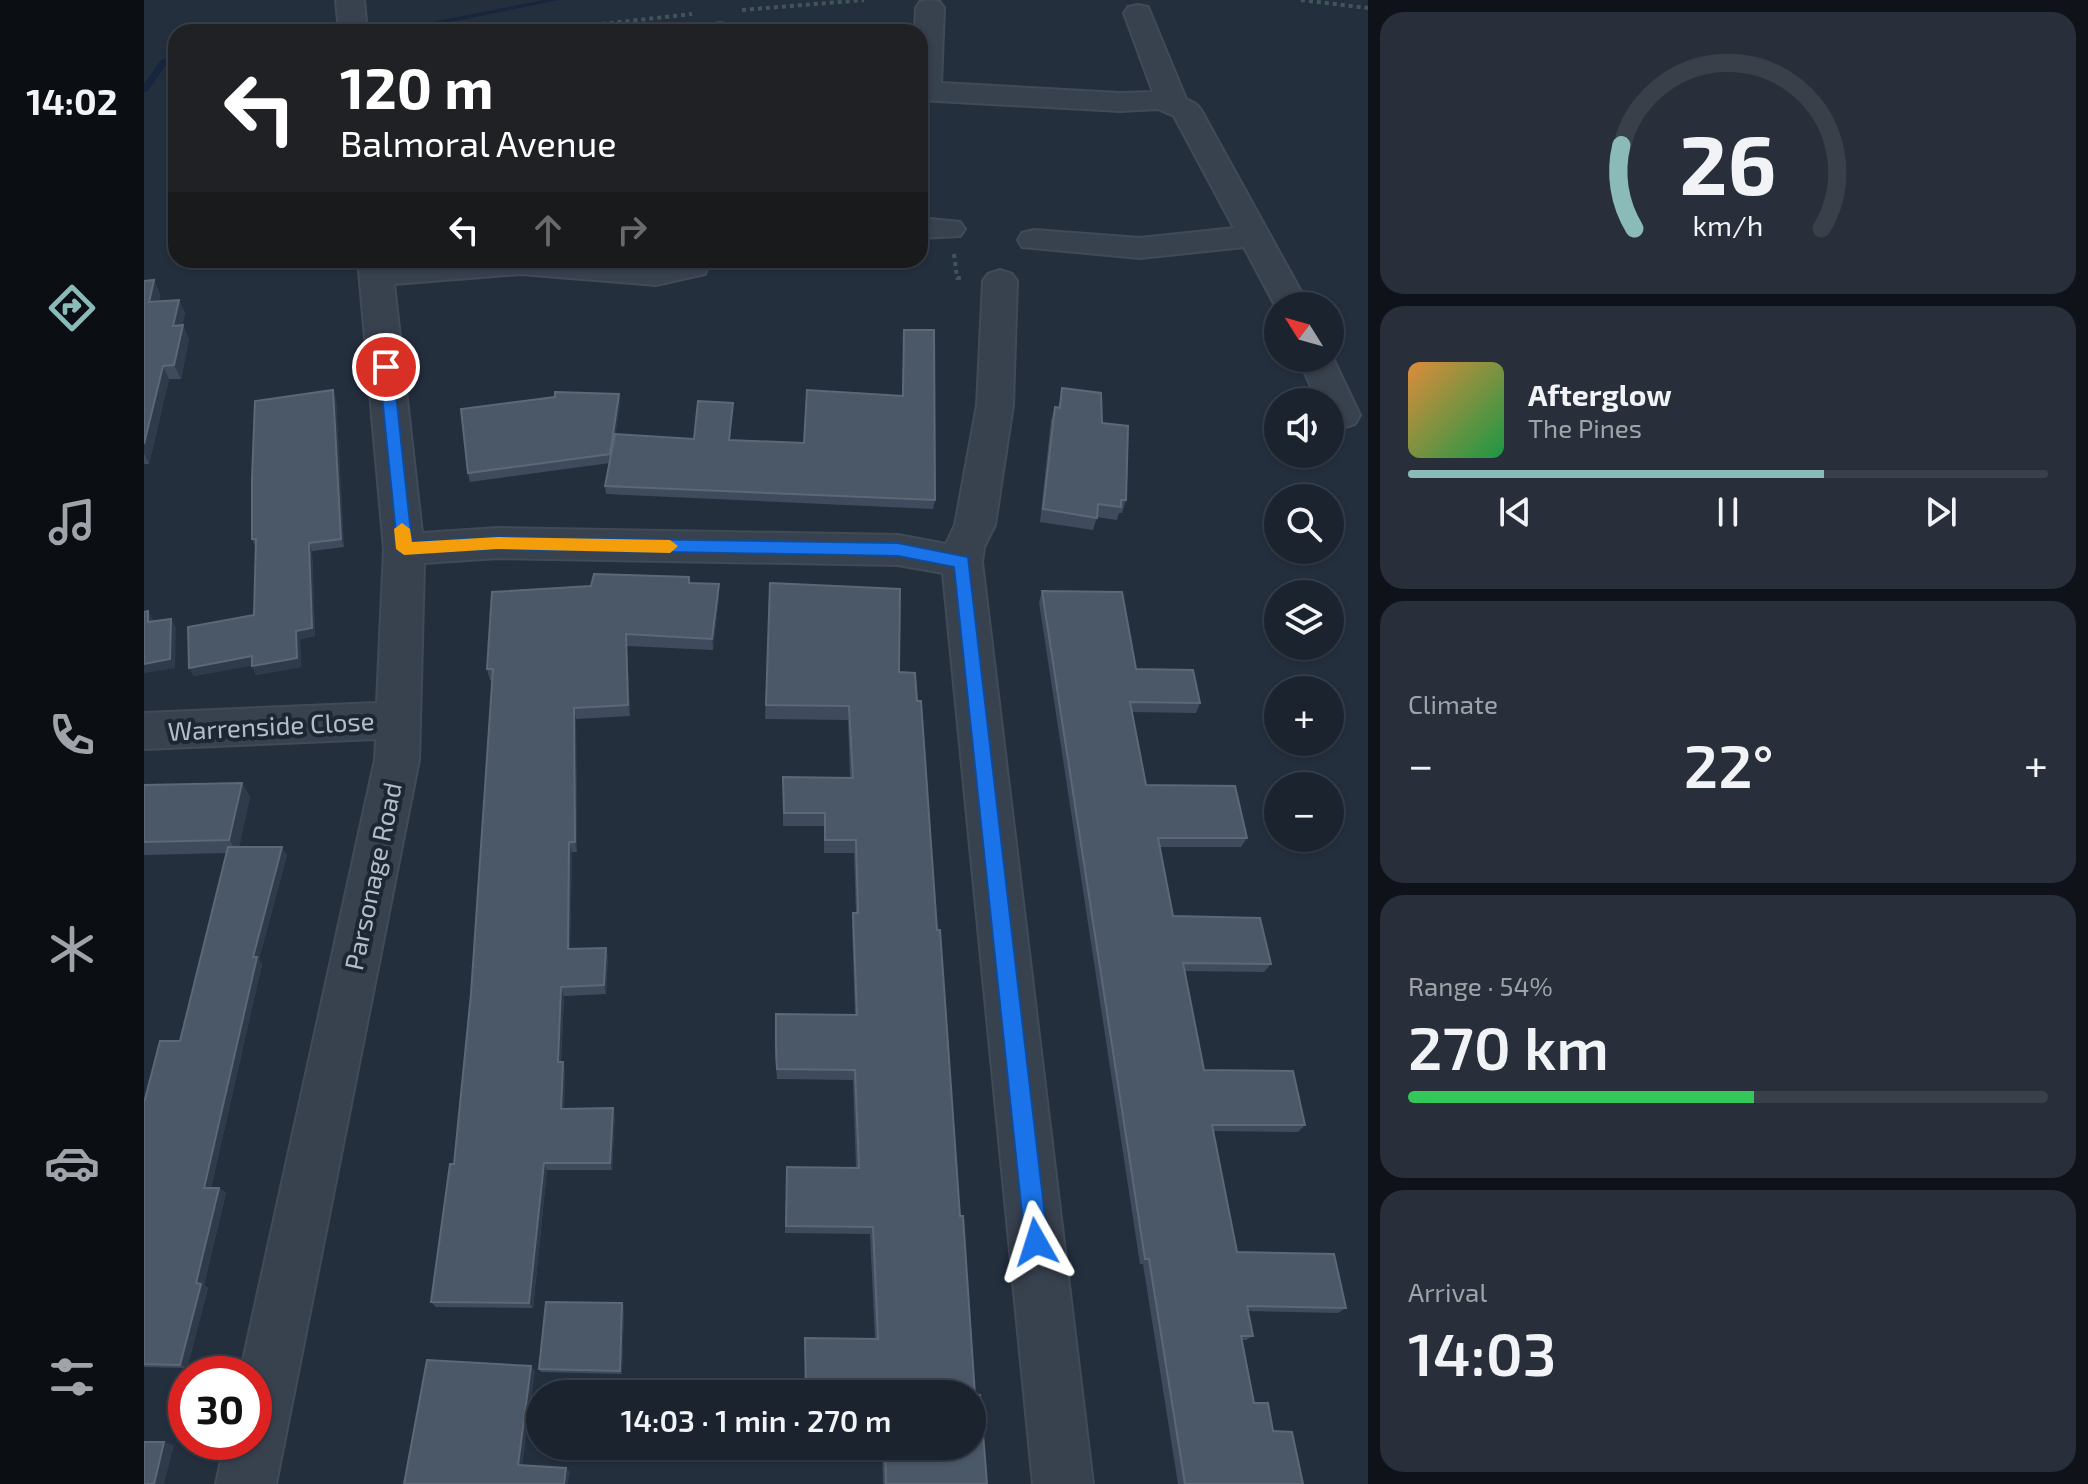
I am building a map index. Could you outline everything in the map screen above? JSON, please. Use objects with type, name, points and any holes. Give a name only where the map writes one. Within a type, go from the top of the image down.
[{"type":"street","points":[[350,0],[352,24]]},
{"type":"street","points":[[928,32],[930,8]]},
{"type":"street","points":[[1138,13],[1172,102]]},
{"type":"street","points":[[928,91],[1172,102],[1186,110],[1284,292]]},
{"type":"street","points":[[1034,240],[1140,248],[1252,236]]},
{"type":"street","name":"Parsonage Road","points":[[246,1484],[397,760],[404,549],[376,268]]},
{"type":"street","points":[[570,268],[596,272],[674,274],[690,268]]},
{"type":"street","points":[[1000,281],[995,405],[975,525],[964,547],[962,562],[1063,1484]]},
{"type":"street","points":[[404,549],[498,543],[898,550],[962,562]]},
{"type":"street","name":"Warrenside Close","points":[[144,731],[399,720]]},
{"type":"path","points":[[1301,0],[1368,8]]},
{"type":"building","points":[[154,280],[149,302],[179,300],[173,326],[183,325],[174,365],[163,366],[144,444],[144,281]]},
{"type":"building","points":[[904,330],[934,330],[935,500],[605,486],[615,434],[694,439],[698,401],[733,403],[729,440],[804,443],[807,390],[903,396]]},
{"type":"building","points":[[1062,388],[1101,393],[1102,423],[1128,426],[1126,500],[1121,500],[1121,507],[1098,504],[1097,518],[1043,509],[1055,407],[1060,408]]},
{"type":"building","points":[[333,390],[341,539],[309,543],[312,628],[296,631],[297,658],[252,666],[252,656],[189,668],[188,627],[254,615],[256,539],[252,539],[252,478],[255,401]]},
{"type":"building","points":[[555,392],[619,394],[610,454],[468,473],[461,409],[555,397]]},
{"type":"building","points":[[594,574],[689,577],[689,583],[719,584],[712,639],[626,634],[628,705],[574,708],[575,842],[569,842],[568,949],[606,948],[604,985],[561,987],[558,1062],[563,1062],[561,1109],[613,1108],[610,1163],[544,1163],[529,1303],[431,1302],[450,1164],[454,1164],[471,994],[493,669],[487,669],[492,592],[591,586]]},
{"type":"building","points":[[770,583],[900,589],[899,672],[915,673],[917,701],[921,701],[974,1380],[806,1380],[805,1338],[878,1339],[873,1227],[786,1226],[787,1167],[859,1168],[855,1070],[777,1069],[776,1014],[857,1015],[853,913],[858,913],[856,840],[825,840],[825,813],[784,813],[783,777],[853,778],[849,706],[766,705]]},
{"type":"building","points":[[1042,591],[1122,592],[1136,669],[1193,670],[1200,703],[1130,702],[1146,785],[1235,786],[1247,838],[1158,838],[1173,916],[1260,918],[1271,964],[1183,963],[1204,1070],[1293,1071],[1305,1125],[1212,1125],[1237,1252],[1334,1254],[1346,1308],[1247,1306],[1253,1336],[1241,1336],[1254,1403],[1268,1403],[1273,1431],[1292,1432],[1303,1484],[1185,1484],[1149,1259],[1145,1259]]},
{"type":"building","points":[[148,611],[148,622],[171,619],[170,659],[144,664],[144,612]]},
{"type":"building","points":[[242,783],[229,840],[144,842],[144,785]]},
{"type":"building","points":[[228,847],[282,847],[253,957],[257,957],[204,1188],[219,1188],[196,1283],[201,1284],[182,1356],[168,1356],[168,1365],[144,1364],[144,1103],[160,1041],[180,1041]]},
{"type":"building","points":[[546,1302],[622,1303],[620,1371],[539,1369]]},
{"type":"building","points":[[427,1360],[531,1366],[529,1380],[526,1380],[518,1465],[566,1468],[564,1484],[404,1484]]},
{"type":"building","points":[[144,1442],[164,1442],[154,1484],[144,1484]]},
{"type":"building","points":[[885,1460],[985,1460],[987,1484],[886,1484]]},
{"type":"waterway","points":[[432,24],[555,0]]},
{"type":"waterway","points":[[144,90],[168,60]]},
{"type":"slow traffic","points":[[402,529],[404,549],[498,543],[670,546]]},
{"type":"route","points":[[386,367],[404,549],[498,543],[898,550],[962,562],[1036,1242]]}]
